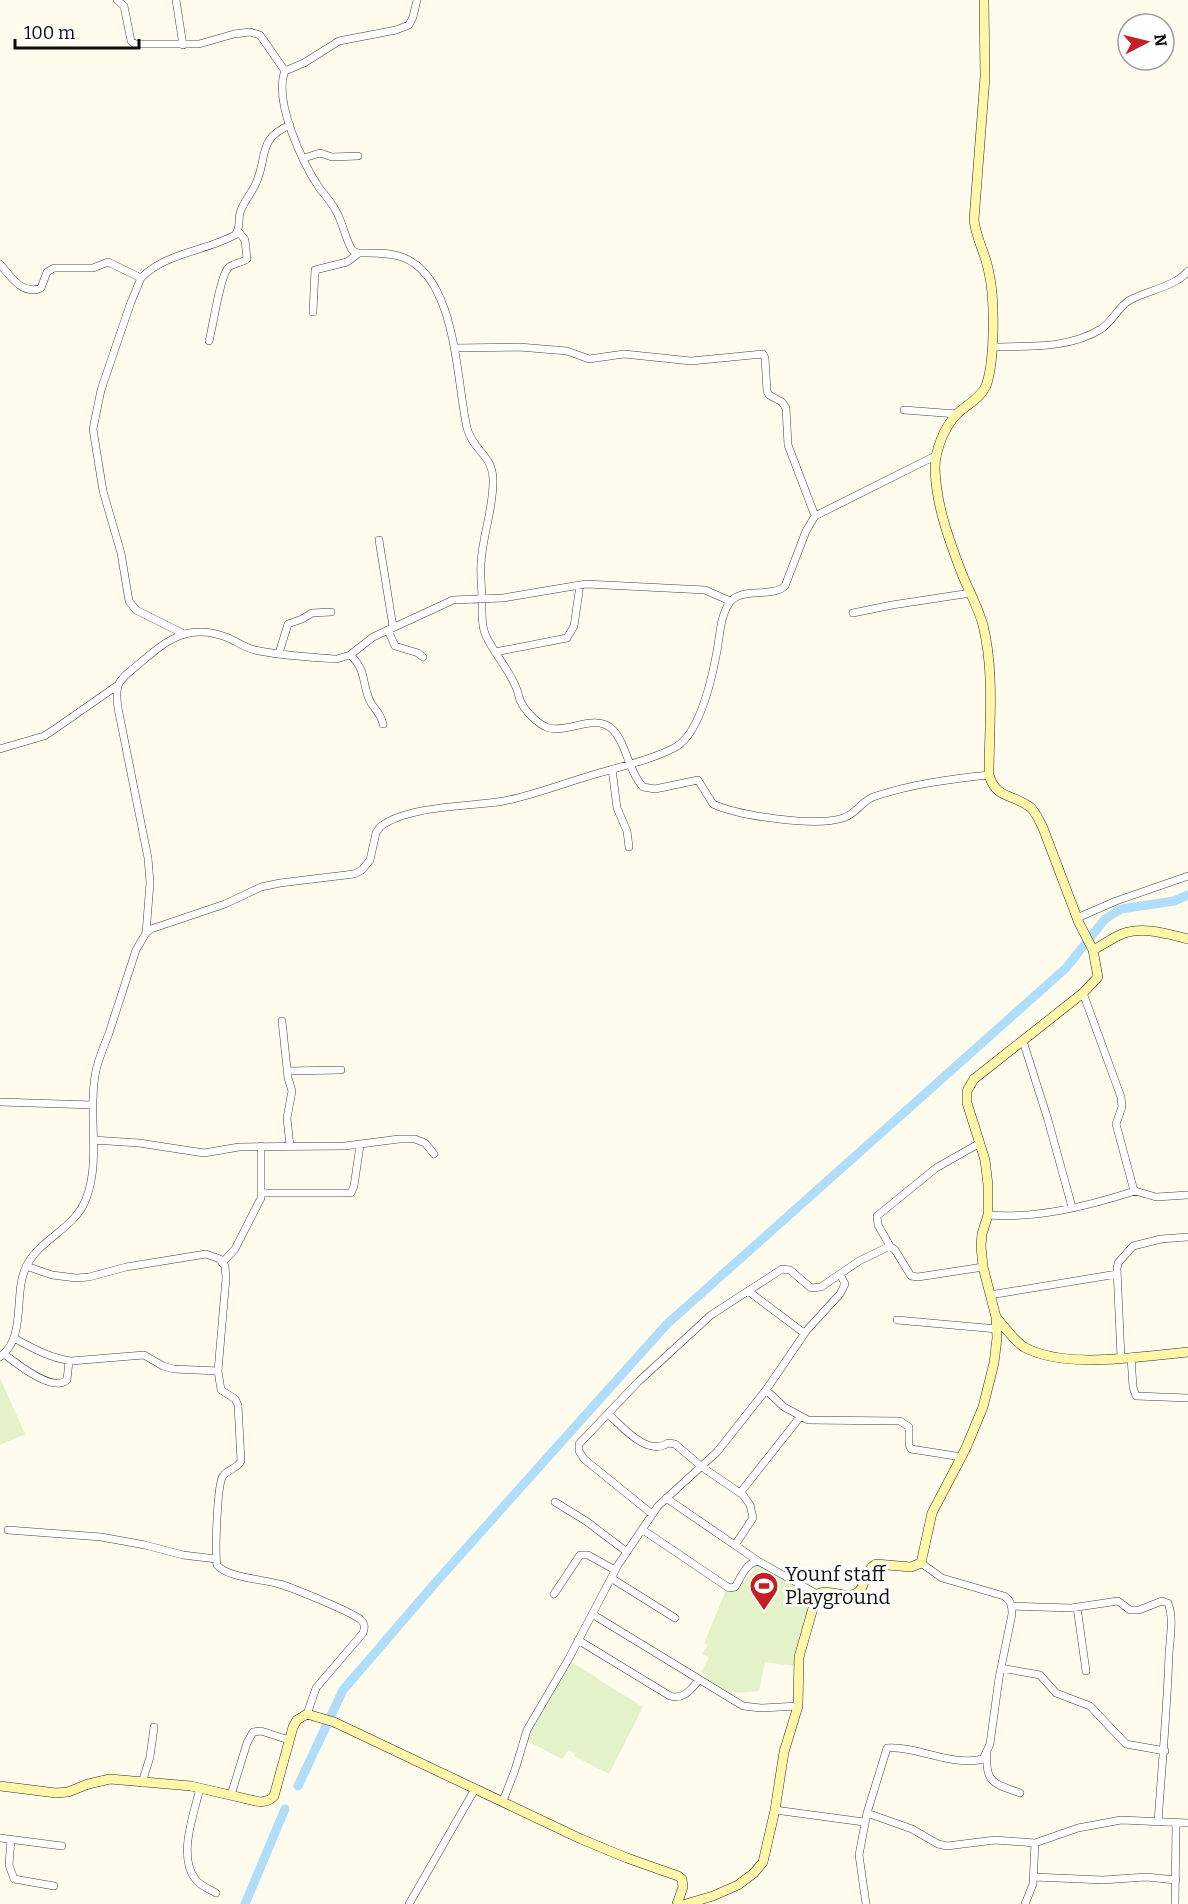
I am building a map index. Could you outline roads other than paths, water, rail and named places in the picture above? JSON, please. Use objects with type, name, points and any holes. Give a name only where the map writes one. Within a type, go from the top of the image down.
[{"type":"street","points":[[117,0],[124,6],[132,43],[183,45],[208,43],[243,32],[256,33],[260,35],[285,72]]},
{"type":"street","points":[[176,0],[183,45]]},
{"type":"street","points":[[417,0],[413,17],[408,25],[396,30],[339,41],[285,72],[283,100],[290,125],[304,158],[320,188],[338,214],[354,252],[402,257],[422,271],[432,284],[440,301],[454,348],[467,428],[474,446],[489,461],[493,478],[481,564],[483,627],[487,639],[514,683],[524,706],[544,726],[554,729],[594,723],[605,725],[618,736],[629,764],[643,787],[655,789],[698,780],[713,804],[774,820],[837,820],[850,816],[872,798],[933,781],[989,775]]},
{"type":"street","points":[[921,1563],[932,1513],[962,1457],[983,1407],[994,1363],[996,1317],[983,1268],[982,1234],[988,1215],[988,1185],[980,1143],[967,1103],[967,1091],[974,1079],[1083,993],[1098,977],[1091,947],[1078,921],[1036,814],[1024,803],[997,791],[992,785],[989,775],[987,644],[982,622],[941,515],[936,471],[937,455],[945,432],[957,414],[985,388],[992,347],[990,275],[977,238],[974,220],[985,77],[984,0]]},
{"type":"street","points":[[184,634],[136,610],[129,601],[121,553],[103,491],[93,429],[101,390],[141,278],[164,263],[225,241],[235,235],[238,231],[240,212],[259,176],[266,145],[273,134],[290,125]]},
{"type":"street","points":[[304,158],[320,153],[331,157],[358,156]]},
{"type":"street","points":[[209,341],[225,273],[231,266],[247,260],[245,240],[238,231]]},
{"type":"street","points":[[313,312],[315,271],[326,266],[347,262],[359,253]]},
{"type":"street","points":[[0,264],[21,287],[32,291],[41,288],[47,272],[54,268],[93,268],[108,262],[141,278]]},
{"type":"street","points":[[992,347],[1052,344],[1078,339],[1107,324],[1128,301],[1185,280],[1188,272]]},
{"type":"street","points":[[454,348],[519,347],[567,351],[590,359],[621,354],[691,361],[763,354],[767,392],[782,402],[786,408],[788,445],[815,516]]},
{"type":"street","points":[[904,410],[957,414]]},
{"type":"street","points":[[146,933],[156,927],[225,904],[271,884],[354,874],[367,865],[380,827],[399,817],[535,794],[672,750],[692,731],[702,707],[717,653],[721,624],[730,601],[741,596],[777,590],[785,585],[806,531],[815,516],[937,455]]},
{"type":"street","points":[[379,540],[390,629],[395,646],[418,652],[423,657]]},
{"type":"street","points":[[69,1360],[67,1380],[59,1383],[40,1378],[2,1355],[14,1338],[21,1281],[26,1266],[45,1244],[79,1213],[86,1199],[92,1175],[93,1105],[97,1067],[136,950],[146,933],[150,870],[117,708],[116,690],[122,678],[171,639],[199,631],[227,637],[255,650],[337,659],[350,655],[373,637],[453,600],[519,596],[580,585],[705,590],[730,601]]},
{"type":"street","points":[[495,652],[567,638],[574,626],[580,585]]},
{"type":"street","points":[[853,613],[971,593]]},
{"type":"street","points":[[279,653],[288,624],[312,613],[331,612]]},
{"type":"street","points":[[350,655],[360,665],[371,703],[381,715],[383,724]]},
{"type":"street","points":[[0,749],[44,736],[118,684]]},
{"type":"street","points":[[612,769],[617,808],[627,831],[629,847]]},
{"type":"street","points":[[1078,921],[1116,901],[1188,876]]},
{"type":"street","points":[[1091,947],[1133,931],[1156,932],[1188,939]]},
{"type":"street","points":[[1083,993],[1121,1097],[1122,1107],[1116,1124],[1135,1191]]},
{"type":"street","points":[[282,1022],[287,1071],[292,1092],[287,1118],[290,1146]]},
{"type":"street","points":[[1023,1041],[1072,1207]]},
{"type":"street","points":[[287,1071],[341,1070]]},
{"type":"street","points":[[0,1102],[93,1105]]},
{"type":"street","points":[[93,1140],[139,1143],[204,1152],[261,1146],[360,1145],[415,1139],[425,1143],[434,1154]]},
{"type":"street","points":[[980,1143],[936,1168],[881,1212],[876,1221],[911,1276],[983,1268]]},
{"type":"street","points":[[262,1193],[351,1193],[360,1145]]},
{"type":"street","points":[[222,1263],[235,1249],[262,1193],[261,1146]]},
{"type":"street","points":[[988,1215],[1026,1215],[1106,1200],[1135,1191],[1156,1197],[1187,1198]]},
{"type":"street","points":[[1188,1237],[1161,1239],[1133,1246],[1118,1263],[1117,1274],[1126,1357],[1132,1388],[1136,1396],[1188,1398]]},
{"type":"street","points":[[652,1514],[584,1459],[579,1451],[579,1444],[638,1382],[711,1315],[782,1269],[790,1270],[811,1288],[821,1287],[859,1261],[890,1246]]},
{"type":"street","points":[[26,1266],[52,1275],[76,1278],[206,1254],[222,1263],[226,1278],[218,1371],[221,1390],[235,1399],[238,1405],[241,1461],[239,1466],[222,1477],[217,1565],[226,1573],[281,1584],[357,1617],[363,1621],[365,1627],[363,1633],[316,1688],[311,1715]]},
{"type":"street","points":[[503,1801],[527,1730],[615,1570],[652,1514],[666,1498],[717,1452],[766,1390],[804,1333],[840,1294],[844,1284],[840,1274]]},
{"type":"street","points":[[990,1294],[1117,1274]]},
{"type":"street","points":[[748,1291],[804,1333]]},
{"type":"street","points":[[996,1317],[1022,1346],[1044,1355],[1074,1359],[1188,1352]]},
{"type":"street","points":[[897,1320],[997,1329]]},
{"type":"street","points":[[14,1338],[41,1353],[69,1360],[144,1355],[163,1366],[174,1369],[218,1371]]},
{"type":"street","points":[[766,1390],[784,1407],[800,1417],[817,1421],[900,1421],[909,1427],[911,1449],[962,1457]]},
{"type":"street","points":[[608,1414],[642,1443],[657,1448],[671,1442],[702,1467],[741,1493],[750,1505],[753,1518],[735,1545]]},
{"type":"street","points":[[741,1493],[800,1417]]},
{"type":"street","points":[[666,1498],[758,1561],[817,1594],[858,1593],[867,1571],[876,1564],[910,1567],[921,1563]]},
{"type":"street","points":[[555,1502],[586,1521],[627,1552]]},
{"type":"street","points":[[8,1530],[101,1536],[183,1555],[216,1559]]},
{"type":"street","points":[[643,1530],[729,1588],[735,1587],[747,1567],[758,1561]]},
{"type":"street","points":[[554,1594],[580,1555],[588,1555],[615,1570]]},
{"type":"street","points":[[866,1904],[859,1855],[864,1822],[887,1748],[975,1761],[983,1759],[990,1744],[1001,1668],[1012,1614],[1012,1606],[1004,1596],[942,1578],[921,1563]]},
{"type":"street","points":[[611,1578],[675,1618]]},
{"type":"street","points":[[686,1904],[738,1885],[760,1867],[775,1810],[784,1752],[798,1706],[799,1657],[817,1594]]},
{"type":"street","points":[[1012,1606],[1077,1607],[1118,1600],[1127,1609],[1139,1610],[1162,1601],[1168,1603],[1170,1614],[1165,1750],[1158,1822]]},
{"type":"street","points":[[1077,1607],[1086,1671]]},
{"type":"street","points":[[592,1614],[743,1706],[761,1708],[798,1706]]},
{"type":"street","points":[[578,1640],[670,1696],[686,1695],[699,1680]]},
{"type":"street","points":[[1001,1668],[1040,1675],[1056,1694],[1090,1706],[1126,1744],[1165,1750]]},
{"type":"street","points":[[0,1786],[68,1792],[110,1779],[200,1788],[260,1802],[271,1799],[273,1796],[297,1720],[311,1715],[334,1722],[580,1839],[678,1876],[682,1879],[683,1887],[676,1904]]},
{"type":"street","points":[[142,1783],[150,1756],[154,1727]]},
{"type":"street","points":[[231,1795],[247,1743],[253,1732],[261,1731],[289,1740]]},
{"type":"street","points":[[987,1752],[986,1768],[989,1778],[998,1785],[1020,1793]]},
{"type":"street","points":[[200,1788],[186,1851],[188,1865],[198,1882],[216,1893]]},
{"type":"street","points":[[410,1904],[475,1789]]},
{"type":"street","points":[[775,1810],[864,1822]]},
{"type":"street","points":[[867,1813],[912,1828],[938,1844],[947,1846],[995,1840],[1035,1843],[1078,1828],[1121,1821],[1188,1823]]},
{"type":"street","points":[[1175,1904],[1176,1823]]},
{"type":"street","points":[[0,1838],[62,1846]]},
{"type":"street","points":[[10,1839],[9,1865],[14,1879],[54,1886]]},
{"type":"street","points":[[1025,1904],[1034,1877],[1035,1843]]},
{"type":"street","points":[[1034,1877],[1103,1880],[1146,1877],[1176,1880]]},
{"type":"waterway","points":[[298,1786],[343,1690],[436,1582],[667,1324],[1066,968],[1105,919],[1121,909],[1174,901],[1188,895]]},
{"type":"waterway","points":[[245,1904],[285,1809]]},
{"type":"place","name":"Younf staff Playground","points":[[764,1612]]}]
